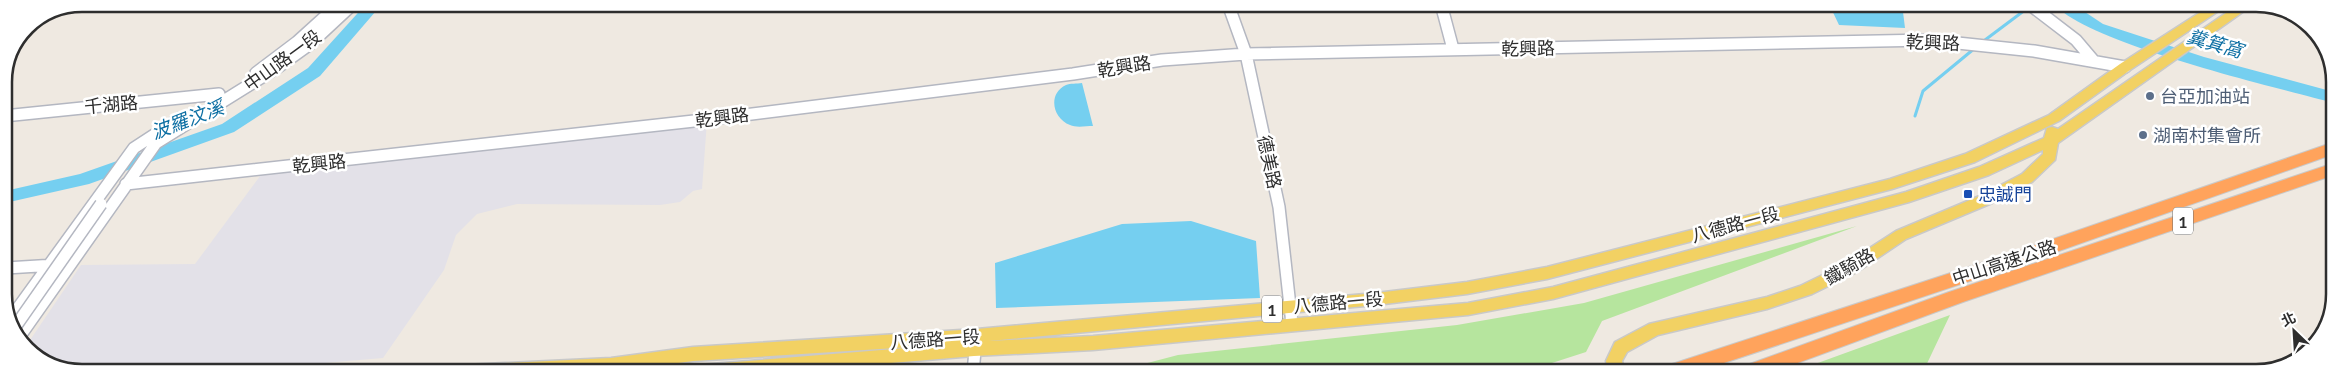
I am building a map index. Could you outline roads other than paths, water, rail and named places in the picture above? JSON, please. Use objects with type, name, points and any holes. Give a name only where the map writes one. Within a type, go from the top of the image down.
[{"type":"highway","name":"中山高速公路","points":[[1697,364],[2036,252],[2326,151]]},
{"type":"highway","name":"中山高速公路","points":[[1773,364],[1956,297],[2032,273],[2326,172]]},
{"type":"main road","name":"八德路一段","points":[[775,364],[1467,288],[1548,273],[1892,184],[1970,158],[2054,118],[2125,66],[2209,12]]},
{"type":"main road","name":"八德路一段","points":[[611,364],[693,354],[976,343],[1093,343],[1468,308],[1553,293],[1728,247],[1909,196],[1984,172],[2051,141],[2236,12]]},
{"type":"main road","name":"鐵騎路","points":[[1615,364],[1614,360],[1621,347],[1654,329],[1767,304],[1806,290],[1851,268],[1901,235],[1987,199],[2027,178],[2050,156],[2054,118]]},
{"type":"street","name":"中山路一段","points":[[106,185],[134,148],[219,94],[254,75],[297,42],[330,12]]},
{"type":"street","name":"中山路一段","points":[[126,184],[156,143],[278,67],[310,44],[344,12]]},
{"type":"street","name":"德美路","points":[[1231,12],[1246,54],[1280,207],[1292,324]]},
{"type":"street","points":[[1443,12],[1453,49]]},
{"type":"street","points":[[2039,12],[2076,40],[2093,60]]},
{"type":"street","name":"乾興路","points":[[126,184],[721,118],[1073,74],[1162,60],[1246,54],[1929,40],[1987,45],[2125,66]]},
{"type":"street","name":"千湖路","points":[[12,115],[219,94]]},
{"type":"street","points":[[19,322],[101,204],[126,184]]},
{"type":"street","points":[[24,331],[126,184]]},
{"type":"street","points":[[101,204],[106,185]]},
{"type":"street","points":[[15,312],[106,185]]},
{"type":"street","points":[[12,268],[69,264]]},
{"type":"street","points":[[974,364],[976,343]]},
{"type":"water","points":[[1833,12],[1903,12],[1905,28],[1839,25]]},
{"type":"water","points":[[1082,83],[1093,126],[1078,127],[1064,122],[1054,106],[1056,94],[1060,89],[1068,84]]},
{"type":"water","points":[[1191,221],[1256,241],[1260,298],[996,308],[995,263],[1122,224]]},
{"type":"waterway","name":"波羅汶溪","points":[[12,195],[83,180],[228,128],[314,72],[367,12]]},
{"type":"waterway","points":[[1985,40],[2022,12]]},
{"type":"waterway","name":"糞箕窩","points":[[2075,12],[2098,27],[2198,61],[2326,96]]},
{"type":"waterway","points":[[1915,116],[1923,91],[1975,48]]},
{"type":"place","name":"台亞加油站","points":[[2150,96]]},
{"type":"place","name":"湖南村集會所","points":[[2143,135]]},
{"type":"place","name":"忠誠門","points":[[1968,194]]}]
